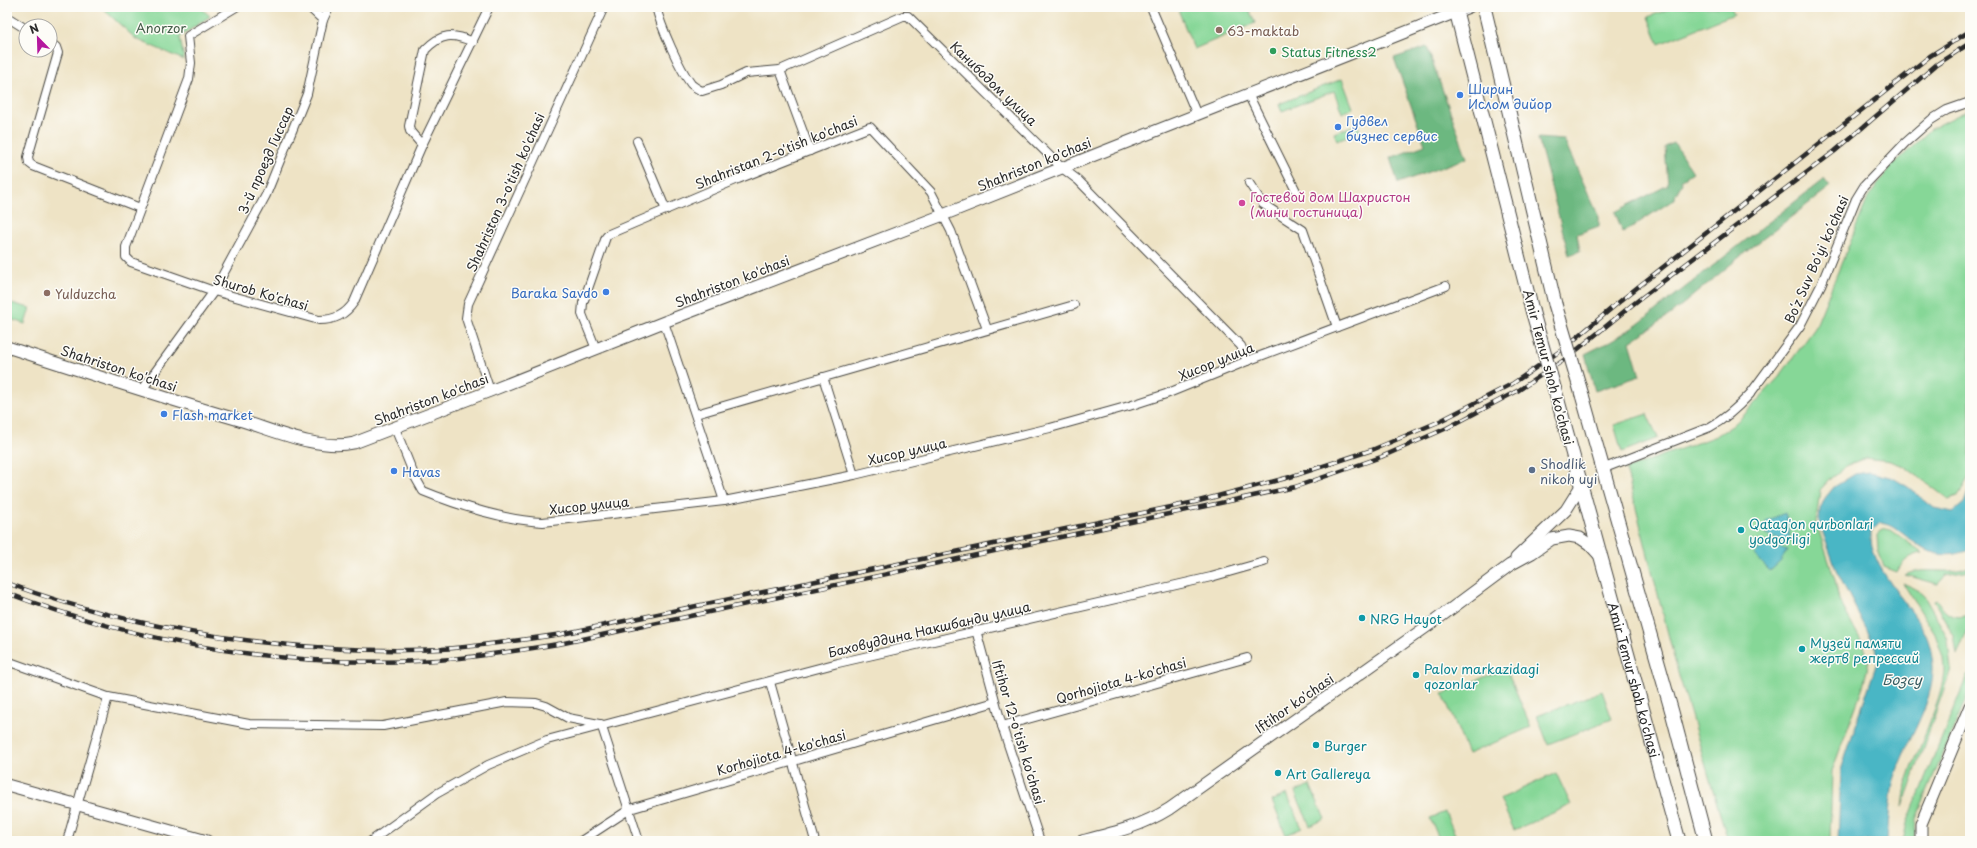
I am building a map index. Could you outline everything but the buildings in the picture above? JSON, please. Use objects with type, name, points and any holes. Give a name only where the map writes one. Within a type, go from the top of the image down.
[{"type":"main road","name":"Amir Temur shoh ko'chasi","points":[[1484,7],[1556,304],[1672,712],[1706,841]]},
{"type":"main road","name":"Shahriston ko'chasi","points":[[7,347],[288,435],[328,444],[354,442],[490,392],[664,322],[943,215],[1197,115],[1460,8]]},
{"type":"main road","name":"Amir Temur shoh ko'chasi","points":[[1460,8],[1532,310],[1678,841]]},
{"type":"main road","name":"Iftihor ko'chasi","points":[[1510,565],[1566,510],[1581,486]]},
{"type":"main road","name":"Iftihor ko'chasi","points":[[1082,841],[1136,826],[1169,809],[1436,620],[1510,565],[1532,553],[1552,539],[1564,536],[1577,537],[1585,540],[1600,557]]},
{"type":"main road","points":[[1921,841],[1921,824],[1970,706]]},
{"type":"main road","points":[[7,785],[207,841]]},
{"type":"street","name":"Shurob Ko'chasi","points":[[236,7],[188,36],[191,63],[190,80],[140,208],[125,253],[128,260],[214,291],[319,320],[329,320],[339,317],[348,310],[354,302],[422,145],[489,7]]},
{"type":"street","points":[[309,7],[323,20]]},
{"type":"street","name":"3-й проезд Гиссар","points":[[142,390],[214,291],[266,195],[307,94],[323,20],[330,7]]},
{"type":"street","name":"Shahriston 3-o'tish ko'chasi","points":[[490,392],[466,318],[468,304],[599,15],[604,7]]},
{"type":"street","points":[[656,7],[660,22],[692,85],[702,91],[721,85],[746,73],[780,70],[810,150]]},
{"type":"street","points":[[1151,7],[1197,115]]},
{"type":"street","name":"Канибодом улица","points":[[780,70],[903,16],[908,16],[1062,168],[1078,180],[1240,346],[1247,361]]},
{"type":"street","points":[[7,17],[18,24]]},
{"type":"street","points":[[422,145],[410,132],[409,126],[425,50],[433,41],[444,37],[458,35],[473,42]]},
{"type":"street","points":[[57,58],[28,157],[29,163],[33,166],[140,208]]},
{"type":"street","points":[[1248,94],[1296,191]]},
{"type":"street","name":"Boʻz Suv Boʻyi koʻchasi","points":[[1602,469],[1710,428],[1723,420],[1746,399],[1800,326],[1821,285],[1856,199],[1864,186],[1905,142],[1931,120],[1947,110],[1970,102]]},
{"type":"street","name":"Shahristan 2-o'tish ko'chasi","points":[[596,349],[582,314],[583,304],[606,237],[609,234],[810,150],[870,127],[931,192],[951,231],[987,329]]},
{"type":"street","points":[[637,141],[666,210]]},
{"type":"street","points":[[1250,183],[1263,204],[1303,230],[1337,327]]},
{"type":"street","name":"Хисор улица","points":[[395,428],[414,475],[423,492],[504,517],[523,521],[543,522],[724,501],[854,475],[974,447],[1122,408],[1166,394],[1247,361],[1446,286]]},
{"type":"street","points":[[696,414],[1074,305]]},
{"type":"street","points":[[664,322],[724,501]]},
{"type":"street","points":[[823,377],[854,475]]},
{"type":"street","name":"Баховуддина Накшбанди улица","points":[[371,841],[436,794],[488,766],[546,740],[601,724],[770,682],[838,663],[1211,577],[1264,562]]},
{"type":"street","name":"Iftihor 12-o'tish ko'chasi","points":[[976,630],[1002,726],[1040,841]]},
{"type":"street","name":"Qorhojiota 4-ko'chasi","points":[[1002,726],[1247,658]]},
{"type":"street","points":[[7,661],[108,697],[249,724],[383,726],[507,702],[536,703],[546,706],[568,718],[601,724],[630,809],[639,841]]},
{"type":"street","points":[[770,682],[815,841]]},
{"type":"street","points":[[67,841],[108,697]]},
{"type":"street","name":"Korhojiota 4-ko'chasi","points":[[581,841],[630,809],[995,702]]},
{"type":"green space","name":"Anorzor","points":[[101,7],[200,7],[210,16],[180,37],[184,60],[136,39]]},
{"type":"green space","name":"63-maktab","points":[[1177,7],[1248,7],[1255,23],[1194,49]]},
{"type":"green space","points":[[1674,7],[1731,7],[1734,14],[1659,44],[1648,17]]},
{"type":"green space","points":[[1427,47],[1467,158],[1398,183],[1390,158],[1425,145],[1394,58]]},
{"type":"green space","points":[[1342,79],[1353,108],[1342,113],[1334,91],[1282,111],[1279,104]]},
{"type":"green space","points":[[1970,109],[1970,475],[1958,496],[1948,499],[1904,466],[1890,461],[1866,458],[1846,466],[1831,478],[1820,490],[1816,522],[1835,580],[1839,600],[1864,646],[1869,661],[1863,687],[1832,771],[1830,841],[1728,841],[1676,665],[1626,469],[1716,436],[1732,426],[1743,416],[1779,377],[1815,328],[1868,198],[1889,169],[1931,129]]},
{"type":"green space","points":[[1357,124],[1360,131],[1337,140],[1334,133]]},
{"type":"green space","points":[[1538,138],[1564,140],[1599,217],[1599,226],[1577,234],[1580,251],[1569,255]]},
{"type":"green space","points":[[1674,143],[1693,172],[1681,180],[1682,183],[1673,200],[1623,233],[1615,212],[1668,185],[1665,147]]},
{"type":"green space","points":[[1824,179],[1830,187],[1742,255],[1671,314],[1630,342],[1640,376],[1595,391],[1585,354],[1611,341],[1637,325]]},
{"type":"green space","points":[[7,302],[30,308],[25,324],[7,318]]},
{"type":"green space","points":[[1647,414],[1658,438],[1622,452],[1614,425]]},
{"type":"green space","points":[[1886,529],[1891,530],[1923,553],[1914,555],[1907,559],[1897,572],[1884,567],[1878,550],[1877,535]]},
{"type":"green space","points":[[1970,566],[1970,571],[1946,575],[1938,584],[1905,575],[1921,571],[1954,571]]},
{"type":"green space","points":[[1903,583],[1916,589],[1924,596],[1944,631],[1948,640],[1951,669],[1903,806],[1906,784],[1937,703],[1944,671],[1943,657],[1935,634]]},
{"type":"green space","points":[[1937,600],[1943,609],[1950,615],[1959,617],[1970,614],[1970,625],[1957,655],[1954,636],[1934,601]]},
{"type":"green space","points":[[1506,668],[1531,727],[1468,754],[1443,694]]},
{"type":"green space","points":[[1970,674],[1970,689],[1916,819],[1914,841],[1903,841],[1907,823],[1967,676]]},
{"type":"green space","points":[[1602,691],[1612,719],[1548,744],[1537,716]]},
{"type":"green space","points":[[1556,773],[1571,805],[1514,830],[1500,799]]},
{"type":"green space","points":[[1310,785],[1325,819],[1310,826],[1295,792]]},
{"type":"green space","points":[[1287,794],[1302,828],[1286,835],[1272,801]]},
{"type":"green space","points":[[1445,812],[1458,841],[1440,841],[1430,818]]},
{"type":"water","name":"Бозсу","points":[[1870,472],[1893,478],[1908,487],[1934,508],[1953,512],[1964,503],[1970,487],[1970,550],[1950,555],[1933,553],[1918,545],[1894,527],[1883,523],[1880,523],[1871,532],[1872,545],[1876,558],[1883,572],[1919,622],[1927,637],[1933,661],[1932,679],[1924,708],[1905,750],[1895,777],[1890,801],[1887,841],[1838,841],[1841,770],[1878,659],[1876,648],[1837,572],[1819,522],[1820,509],[1825,498],[1834,487],[1855,474]]},
{"type":"water","points":[[1785,513],[1789,526],[1790,542],[1767,535],[1766,521]]},
{"type":"water","points":[[1766,542],[1787,550],[1781,561],[1770,571],[1754,555]]},
{"type":"railway","points":[[7,583],[104,613],[202,634],[312,647],[377,650],[442,649],[487,645],[562,634],[1195,502],[1290,477],[1372,450],[1438,422],[1512,384],[1563,349],[1624,298],[1930,56],[1970,31]]},
{"type":"railway","points":[[7,593],[111,627],[219,649],[328,661],[383,662],[454,659],[564,643],[1295,487],[1381,457],[1447,428],[1519,390],[1567,358],[1632,305],[1835,151],[1936,65],[1970,43]]},
{"type":"place","name":"63-maktab","points":[[1219,30]]},
{"type":"place","name":"Status Fitness2","points":[[1273,51]]},
{"type":"place","name":"Ширин Ислом дийор","points":[[1460,95]]},
{"type":"place","name":"Гудвел бизнес сервис","points":[[1338,127]]},
{"type":"place","name":"Гостевой дом Шахристон (мини гостиница)","points":[[1242,203]]},
{"type":"place","name":"Baraka Savdo","points":[[606,292]]},
{"type":"place","name":"Yulduzcha","points":[[47,293]]},
{"type":"place","name":"Flash market","points":[[164,414]]},
{"type":"place","name":"Shodlik nikoh uyi","points":[[1532,470]]},
{"type":"place","name":"Havas","points":[[394,471]]},
{"type":"place","name":"Qatag'on qurbonlari yodgorligi","points":[[1741,530]]},
{"type":"place","name":"NRG Hayot","points":[[1362,618]]},
{"type":"place","name":"Музей памяти жертв репрессий","points":[[1802,649]]},
{"type":"place","name":"Palov markazidagi qozonlar","points":[[1416,675]]},
{"type":"place","name":"Burger","points":[[1316,745]]},
{"type":"place","name":"Art Gallereya","points":[[1278,773]]}]
